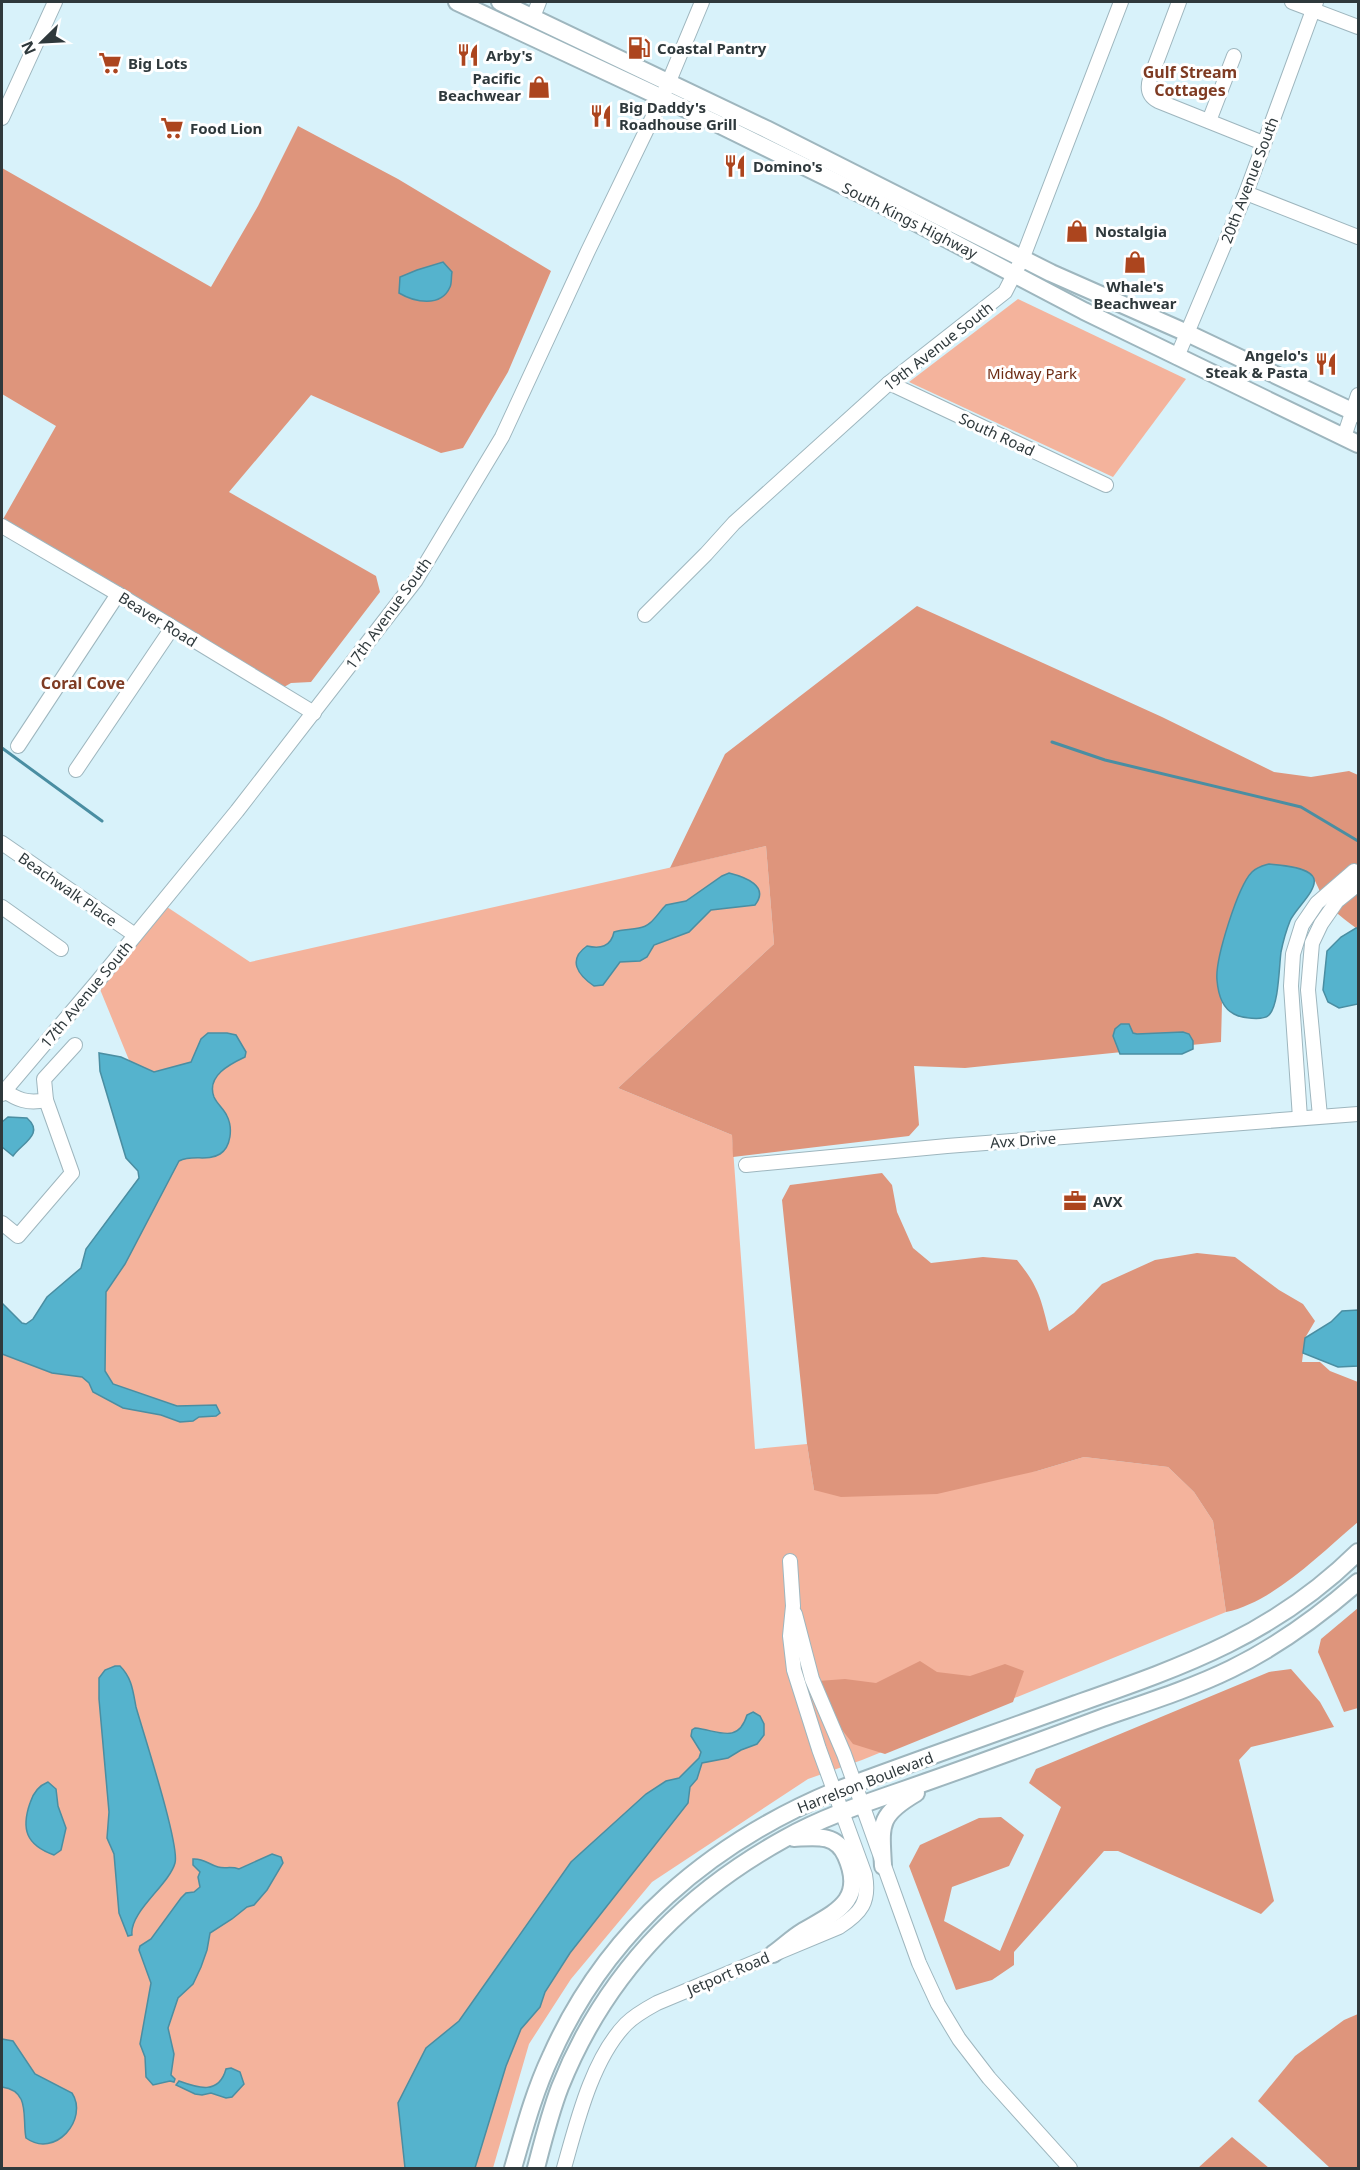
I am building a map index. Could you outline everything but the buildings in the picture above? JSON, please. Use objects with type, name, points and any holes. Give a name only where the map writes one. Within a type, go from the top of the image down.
[{"type":"main road","name":"South Kings Highway","points":[[457,2],[665,90],[1023,257],[1052,273],[1356,407]]},
{"type":"main road","name":"South Kings Highway","points":[[500,2],[536,9],[665,90],[1013,274],[1351,441]]},
{"type":"main road","name":"Harrelson Boulevard","points":[[513,2169],[532,2103],[550,2056],[584,1995],[649,1912],[713,1858],[771,1821],[835,1791],[1199,1659],[1273,1620],[1325,1583],[1359,1552]]},
{"type":"main road","name":"Harrelson Boulevard","points":[[536,2169],[554,2104],[567,2072],[590,2028],[620,1979],[658,1932],[690,1902],[749,1860],[784,1839],[843,1812],[1145,1703],[1232,1668],[1294,1633],[1359,1582]]},
{"type":"main road","points":[[883,1866],[881,1831],[884,1819],[903,1800],[946,1775]]},
{"type":"main road","points":[[773,1954],[800,1933],[839,1910],[847,1900],[854,1881],[844,1851],[835,1842],[822,1837],[784,1839]]},
{"type":"street","points":[[2,118],[55,2]]},
{"type":"street","name":"17th Avenue South","points":[[2,1092],[135,936],[237,811],[416,580],[502,437],[665,90],[702,2]]},
{"type":"street","name":"19th Avenue South","points":[[645,615],[734,523],[889,383],[998,300],[1005,292],[1023,257],[1121,2]]},
{"type":"street","points":[[1179,2],[1150,79],[1149,92],[1158,102],[1263,143]]},
{"type":"street","points":[[1292,2],[1315,5],[1359,27]]},
{"type":"street","name":"20th Avenue South","points":[[1177,357],[1246,193],[1315,5]]},
{"type":"street","points":[[1209,121],[1234,56]]},
{"type":"street","points":[[1246,193],[1359,237]]},
{"type":"street","name":"South Road","points":[[889,383],[1106,484]]},
{"type":"street","points":[[1351,441],[1356,407]]},
{"type":"street","name":"Beaver Road","points":[[2,526],[314,713]]},
{"type":"street","points":[[18,746],[117,594]]},
{"type":"street","points":[[76,770],[172,628]]},
{"type":"street","name":"Beachwalk Place","points":[[2,843],[135,936]]},
{"type":"street","points":[[1320,1116],[1308,994],[1312,943],[1336,901],[1356,878]]},
{"type":"street","points":[[1300,1118],[1291,995],[1293,954],[1302,925],[1317,903],[1356,878]]},
{"type":"street","points":[[2,907],[61,949]]},
{"type":"street","points":[[1291,995],[1308,994]]},
{"type":"street","points":[[2,1223],[18,1236],[72,1173],[46,1100],[44,1079],[75,1045]]},
{"type":"street","points":[[2,1092],[32,1103],[46,1100]]},
{"type":"street","name":"Avx Drive","points":[[746,1165],[947,1146],[1359,1114]]},
{"type":"street","points":[[790,1561],[793,1606],[812,1678],[844,1754],[919,1964],[938,2004],[956,2034],[989,2078],[1070,2169]]},
{"type":"street","name":"Jetport Road","points":[[564,2169],[574,2133],[596,2073],[610,2044],[627,2023],[657,2003],[839,1927],[862,1908],[867,1894],[866,1882],[794,1670],[790,1636],[793,1606]]},
{"type":"green space","name":"Midway Park","points":[[1018,299],[1186,379],[1113,477],[909,382]]},
{"type":"green space","points":[[766,846],[774,944],[618,1088],[732,1135],[755,1449],[807,1444],[814,1490],[1037,1471],[1084,1457],[1168,1467],[1194,1492],[1213,1521],[1226,1612],[862,1760],[808,1779],[652,1882],[571,1979],[529,2044],[493,2168],[2,2168],[2,1328],[33,1353],[172,1165],[97,982],[161,903],[250,962]]},
{"type":"shaded area","points":[[298,126],[398,179],[551,271],[508,372],[463,448],[441,453],[311,395],[229,492],[376,576],[380,592],[311,682],[291,683],[277,691],[2,521],[56,426],[2,394],[2,168],[211,287],[258,206]]},
{"type":"shaded area","points":[[917,606],[1162,717],[1274,772],[1311,777],[1349,771],[1358,775],[1358,928],[1330,906],[1321,894],[1313,876],[1217,979],[1222,1003],[1221,1042],[965,1068],[914,1066],[919,1125],[909,1136],[733,1157],[732,1135],[618,1088],[774,944],[766,846],[670,868],[725,754]]},
{"type":"shaded area","points":[[882,1173],[892,1185],[897,1212],[913,1248],[931,1263],[983,1257],[1017,1260],[1038,1294],[1049,1331],[1074,1313],[1102,1284],[1155,1260],[1197,1253],[1235,1257],[1279,1290],[1303,1304],[1315,1321],[1305,1338],[1302,1362],[1320,1362],[1330,1371],[1358,1382],[1358,1522],[1279,1587],[1244,1607],[1226,1612],[1213,1521],[1194,1492],[1168,1467],[1084,1457],[1037,1471],[937,1494],[841,1497],[814,1490],[807,1444],[782,1200],[790,1185]]},
{"type":"shaded area","points":[[1358,1608],[1358,1708],[1344,1712],[1318,1652],[1321,1639]]},
{"type":"shaded area","points":[[920,1661],[937,1672],[970,1676],[1005,1664],[1024,1671],[1013,1702],[885,1754],[853,1744],[836,1722],[818,1681],[845,1679],[876,1683]]},
{"type":"shaded area","points":[[1291,1669],[1320,1702],[1334,1727],[1251,1747],[1239,1760],[1274,1901],[1261,1914],[1118,1851],[1104,1851],[1014,1952],[1014,1965],[992,1980],[956,1990],[909,1866],[920,1845],[979,1818],[1001,1817],[1024,1835],[1009,1866],[952,1887],[944,1921],[1000,1951],[1061,1807],[1029,1783],[1036,1769],[1269,1672]]},
{"type":"shaded area","points":[[1358,2014],[1358,2168],[1330,2168],[1258,2101],[1295,2056],[1344,2020]]},
{"type":"shaded area","points":[[1232,2137],[1269,2168],[1198,2168]]},
{"type":"water","points":[[443,262],[452,272],[451,284],[446,294],[434,300],[419,301],[399,293],[400,277]]},
{"type":"water","points":[[1269,864],[1294,867],[1307,872],[1312,875],[1314,884],[1287,929],[1281,952],[1277,994],[1272,1010],[1266,1017],[1247,1018],[1234,1014],[1221,1000],[1217,970],[1240,892],[1252,872]]},
{"type":"water","points":[[729,873],[754,883],[760,893],[755,905],[711,910],[689,932],[654,945],[647,957],[640,961],[620,962],[603,985],[594,986],[579,972],[577,957],[587,946],[604,946],[613,937],[614,932],[644,927],[666,905],[686,901]]},
{"type":"water","points":[[1358,928],[1358,1004],[1339,1008],[1328,1002],[1323,990],[1327,951],[1341,937]]},
{"type":"water","points":[[1121,1024],[1129,1024],[1133,1033],[1137,1034],[1183,1032],[1189,1034],[1193,1041],[1193,1049],[1182,1054],[1120,1054],[1113,1036],[1115,1029]]},
{"type":"water","points":[[208,1033],[236,1035],[246,1052],[245,1057],[221,1072],[213,1083],[214,1097],[229,1121],[229,1142],[224,1151],[215,1156],[179,1161],[125,1264],[106,1292],[105,1371],[113,1384],[177,1406],[216,1405],[220,1413],[216,1416],[199,1417],[193,1421],[180,1422],[161,1415],[123,1408],[93,1392],[89,1383],[82,1377],[52,1373],[2,1354],[2,1303],[22,1323],[26,1324],[33,1319],[47,1297],[81,1268],[86,1249],[139,1178],[138,1171],[126,1158],[100,1071],[99,1053],[121,1057],[154,1072],[191,1062],[201,1039]]},
{"type":"water","points":[[8,1117],[27,1118],[34,1129],[30,1138],[13,1156],[2,1147],[2,1122]]},
{"type":"water","points":[[1358,1310],[1358,1366],[1338,1367],[1303,1353],[1305,1338],[1331,1322],[1342,1311]]},
{"type":"water","points":[[120,1666],[131,1685],[167,1812],[175,1852],[175,1863],[171,1871],[137,1917],[132,1935],[128,1936],[119,1913],[114,1854],[107,1838],[109,1812],[99,1699],[99,1678],[105,1670]]},
{"type":"water","points":[[753,1712],[760,1716],[764,1724],[764,1735],[757,1744],[728,1758],[702,1763],[697,1779],[690,1787],[688,1803],[570,1953],[545,1992],[540,2007],[521,2029],[506,2066],[475,2168],[405,2168],[398,2103],[426,2048],[459,2021],[571,1862],[646,1794],[666,1781],[679,1778],[699,1758],[701,1752],[691,1736],[692,1730],[695,1728],[732,1733],[743,1724],[747,1715]]},
{"type":"water","points":[[48,1782],[56,1789],[58,1806],[66,1828],[61,1850],[54,1855],[37,1846],[28,1835],[26,1828],[27,1812],[33,1796]]},
{"type":"water","points":[[272,1854],[281,1857],[283,1863],[267,1890],[254,1905],[247,1907],[210,1933],[201,1967],[193,1984],[178,1998],[168,2028],[174,2054],[171,2075],[175,2079],[174,2082],[153,2085],[146,2077],[145,2057],[140,2044],[151,1983],[139,1950],[140,1946],[151,1939],[186,1893],[194,1892],[200,1887],[198,1877],[200,1872],[193,1865],[193,1859],[203,1860],[218,1867],[239,1869]]},
{"type":"water","points":[[2,2039],[13,2041],[35,2074],[72,2093],[76,2103],[76,2114],[73,2124],[58,2140],[37,2143],[26,2138],[21,2100],[17,2094],[2,2087]]},
{"type":"water","points":[[231,2068],[240,2072],[244,2084],[232,2097],[226,2098],[211,2093],[195,2094],[176,2085],[179,2081],[193,2086],[213,2086],[223,2077],[226,2069]]},
{"type":"waterway","points":[[1052,742],[1105,760],[1301,807],[1358,841]]},
{"type":"waterway","points":[[2,748],[102,821]]},
{"type":"place","name":"Coastal Pantry","points":[[639,48]]},
{"type":"place","name":"Arby's","points":[[468,55]]},
{"type":"place","name":"Big Lots","points":[[110,63]]},
{"type":"place","name":"Pacific Beachwear","points":[[539,87]]},
{"type":"place","name":"Big Daddy's Roadhouse Grill","points":[[601,116]]},
{"type":"place","name":"Food Lion","points":[[172,128]]},
{"type":"place","name":"Domino's","points":[[735,166]]},
{"type":"place","name":"Nostalgia","points":[[1077,231]]},
{"type":"place","name":"Whale's Beachwear","points":[[1135,262]]},
{"type":"place","name":"Angelo's Steak & Pasta","points":[[1326,364]]},
{"type":"place","name":"AVX","points":[[1075,1201]]},
{"type":"district","name":"Gulf Stream Cottages","points":[[1190,81]]},
{"type":"district","name":"Coral Cove","points":[[83,683]]}]
